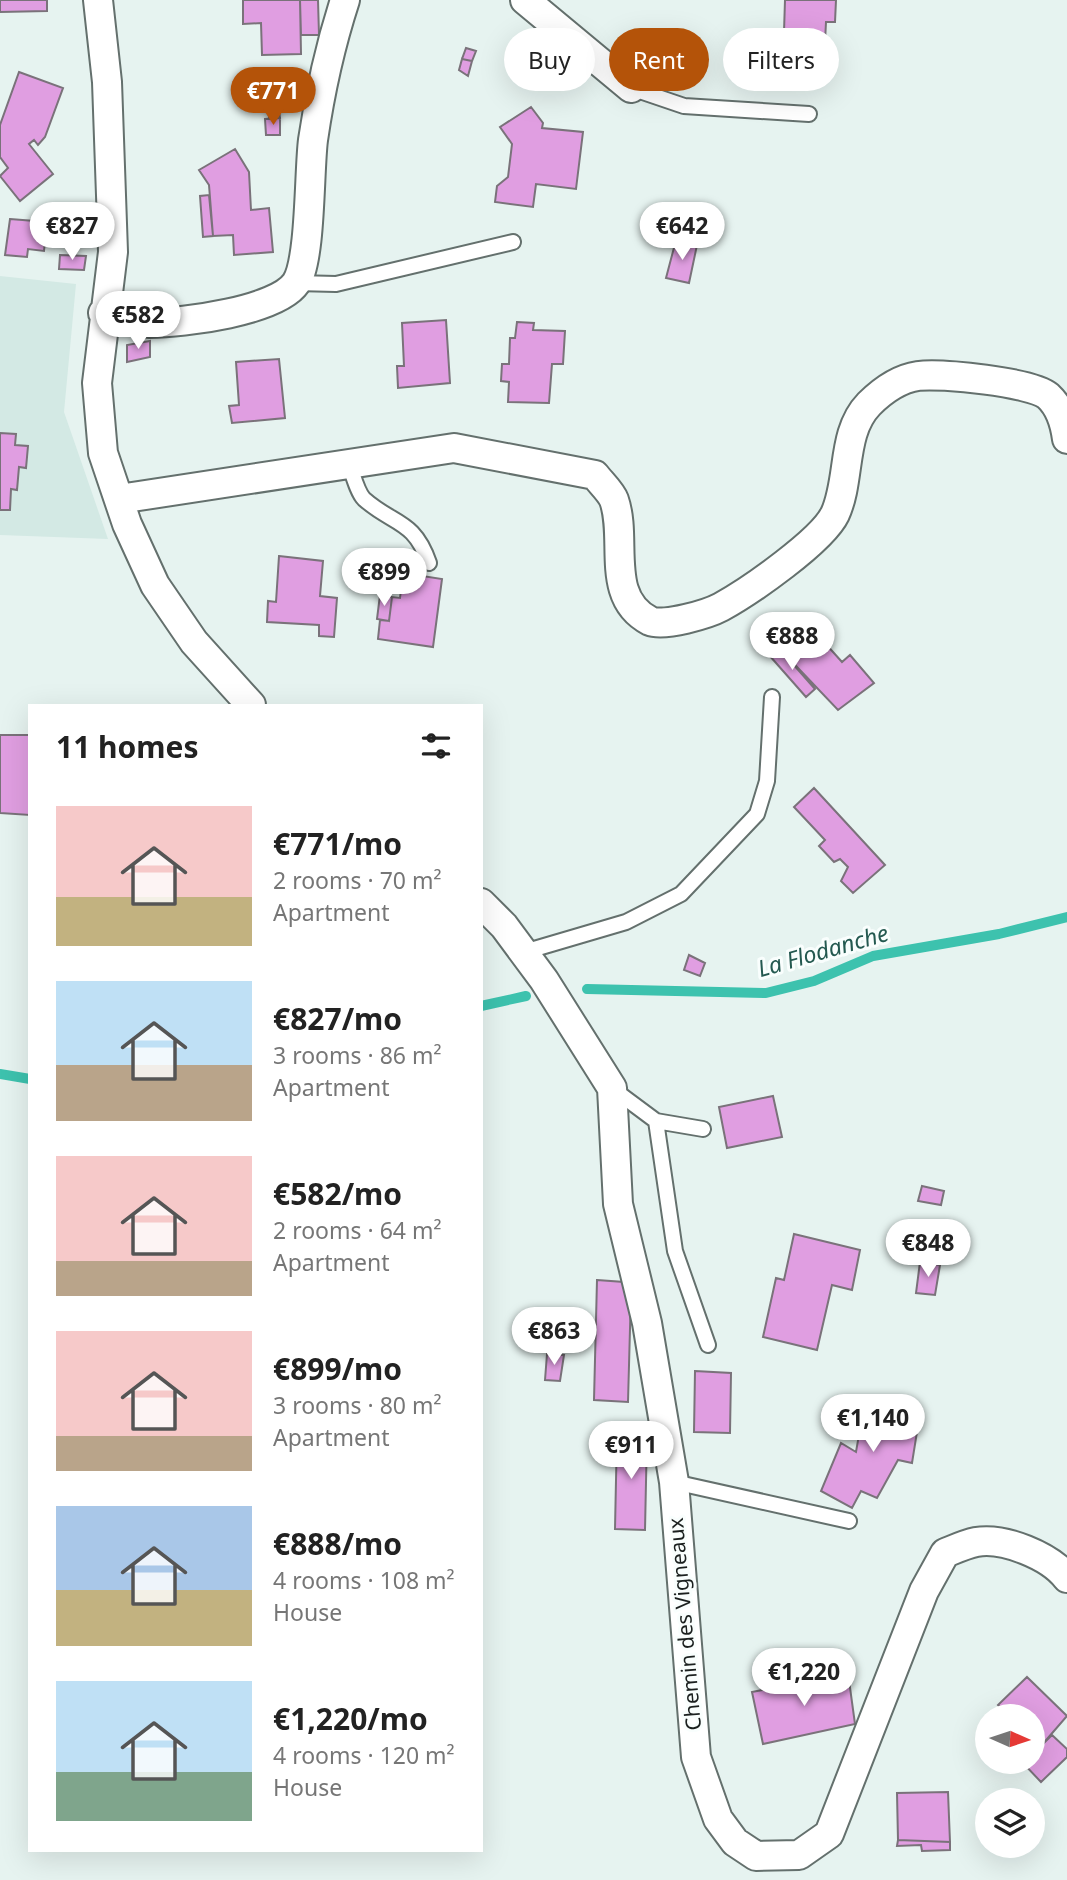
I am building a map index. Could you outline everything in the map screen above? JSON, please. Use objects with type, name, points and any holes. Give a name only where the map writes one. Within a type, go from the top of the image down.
[{"type":"street","points":[[98,0],[107,82],[113,252],[103,313],[97,383],[103,453],[119,499],[155,584],[194,642],[243,702]]},
{"type":"street","points":[[103,313],[148,323],[196,320],[273,301],[296,283],[305,249],[313,143],[327,55],[345,0]]},
{"type":"street","points":[[525,0],[609,70]]},
{"type":"street","points":[[119,499],[454,448],[595,475],[614,499],[621,587],[634,611],[653,622],[680,621],[720,608],[818,538],[834,515],[844,487],[854,422],[889,386],[919,376],[1018,383],[1048,396],[1064,421],[1067,439]]},
{"type":"street","name":"Chemin des Vigneaux","points":[[483,905],[524,952],[612,1088],[618,1205],[647,1324],[674,1482],[696,1757],[718,1819],[758,1868],[799,1855],[830,1834],[924,1591],[945,1553],[978,1542],[1011,1545],[1048,1562],[1066,1574]]},
{"type":"lane","points":[[640,91],[684,106],[809,114]]},
{"type":"lane","points":[[296,283],[337,284],[513,242]]},
{"type":"lane","points":[[349,464],[362,498],[392,516],[421,541],[429,563]]},
{"type":"lane","points":[[524,952],[626,922],[681,894],[757,814],[766,781],[772,697]]},
{"type":"lane","points":[[612,1088],[656,1121],[703,1129]]},
{"type":"lane","points":[[656,1121],[675,1251],[708,1345]]},
{"type":"lane","points":[[674,1482],[849,1521]]},
{"type":"shaded area","points":[[0,276],[76,284],[64,412],[108,539],[0,535]]},
{"type":"building","points":[[0,0],[47,0],[47,11],[0,12]]},
{"type":"building","points":[[243,0],[300,0],[301,54],[262,55],[261,23],[243,24]]},
{"type":"building","points":[[300,0],[318,0],[319,35],[301,35]]},
{"type":"building","points":[[785,0],[836,0],[835,22],[826,22],[826,28],[784,28]]},
{"type":"building","points":[[466,48],[476,51],[472,61],[462,59]]},
{"type":"building","points":[[462,59],[472,61],[468,76],[459,70]]},
{"type":"building","points":[[19,72],[63,88],[45,137],[38,145],[34,140],[29,144],[53,174],[20,201],[0,176],[8,168],[0,157],[0,125]]},
{"type":"building","points":[[277,93],[280,118],[269,119],[268,94]]},
{"type":"building","points":[[531,107],[543,123],[542,128],[583,132],[576,189],[536,184],[533,207],[495,202],[497,186],[508,177],[512,144],[500,127]]},
{"type":"building","points":[[280,118],[280,135],[266,135],[265,119]]},
{"type":"building","points":[[235,149],[249,172],[251,210],[269,208],[273,252],[234,255],[233,235],[213,236],[209,185],[199,170]]},
{"type":"building","points":[[209,195],[213,236],[203,237],[200,196]]},
{"type":"building","points":[[10,219],[47,222],[44,251],[28,249],[27,257],[5,255]]},
{"type":"building","points":[[676,240],[697,245],[689,283],[666,278]]},
{"type":"building","points":[[60,255],[86,256],[84,270],[59,269]]},
{"type":"building","points":[[446,320],[450,383],[398,388],[397,366],[404,366],[402,323]]},
{"type":"building","points":[[517,322],[534,323],[533,330],[565,331],[563,364],[552,364],[549,403],[508,402],[509,382],[501,381],[502,364],[509,364],[510,338],[515,338]]},
{"type":"building","points":[[150,341],[150,357],[127,362],[127,345]]},
{"type":"building","points":[[279,359],[285,418],[232,423],[229,406],[239,405],[236,362]]},
{"type":"building","points":[[0,433],[16,434],[15,445],[28,446],[26,468],[19,467],[17,490],[11,489],[10,510],[0,510]]},
{"type":"building","points":[[279,556],[323,561],[320,596],[337,598],[334,637],[319,636],[319,625],[267,622],[268,601],[276,602]]},
{"type":"building","points":[[403,573],[442,579],[433,647],[378,639],[380,620],[389,621],[392,597],[400,598]]},
{"type":"building","points":[[380,595],[392,597],[389,621],[377,619]]},
{"type":"building","points":[[807,623],[842,662],[850,655],[874,683],[838,710],[778,647]]},
{"type":"building","points":[[778,647],[815,689],[806,697],[769,655]]},
{"type":"building","points":[[0,735],[28,735],[28,815],[0,813]]},
{"type":"building","points":[[814,788],[885,865],[853,893],[841,881],[848,867],[840,859],[834,862],[819,846],[825,840],[794,807]]},
{"type":"building","points":[[689,955],[705,963],[700,976],[684,970]]},
{"type":"building","points":[[773,1096],[782,1137],[727,1148],[719,1107]]},
{"type":"building","points":[[922,1186],[944,1191],[941,1205],[918,1201]]},
{"type":"building","points":[[794,1234],[860,1250],[852,1290],[832,1285],[817,1350],[763,1337],[776,1278],[784,1280]]},
{"type":"building","points":[[920,1262],[940,1265],[935,1295],[916,1293]]},
{"type":"building","points":[[597,1280],[624,1282],[624,1291],[631,1292],[628,1402],[594,1400]]},
{"type":"building","points":[[547,1354],[564,1355],[560,1381],[545,1380]]},
{"type":"building","points":[[695,1371],[731,1373],[730,1433],[694,1432]]},
{"type":"building","points":[[864,1406],[920,1413],[912,1463],[898,1460],[877,1498],[861,1491],[852,1508],[821,1491],[841,1443],[856,1452]]},
{"type":"building","points":[[617,1432],[647,1434],[645,1530],[615,1529]]},
{"type":"building","points":[[848,1673],[855,1724],[763,1744],[752,1692]]},
{"type":"building","points":[[1027,1677],[1067,1716],[1045,1741],[1045,1704],[999,1704]]},
{"type":"building","points":[[1052,1735],[1067,1749],[1067,1757],[1041,1782],[1033,1774],[1045,1774],[1045,1742]]},
{"type":"building","points":[[948,1792],[950,1842],[898,1840],[897,1793]]},
{"type":"building","points":[[898,1840],[950,1842],[950,1850],[922,1851],[921,1845],[897,1846]]},
{"type":"waterway","name":"La Flodanche","points":[[587,989],[766,993],[814,981],[873,956],[999,934],[1067,917]]},
{"type":"waterway","name":"La Flodanche","points":[[483,1006],[526,996]]},
{"type":"waterway","name":"La Flodanche","points":[[0,1074],[28,1079]]}]
